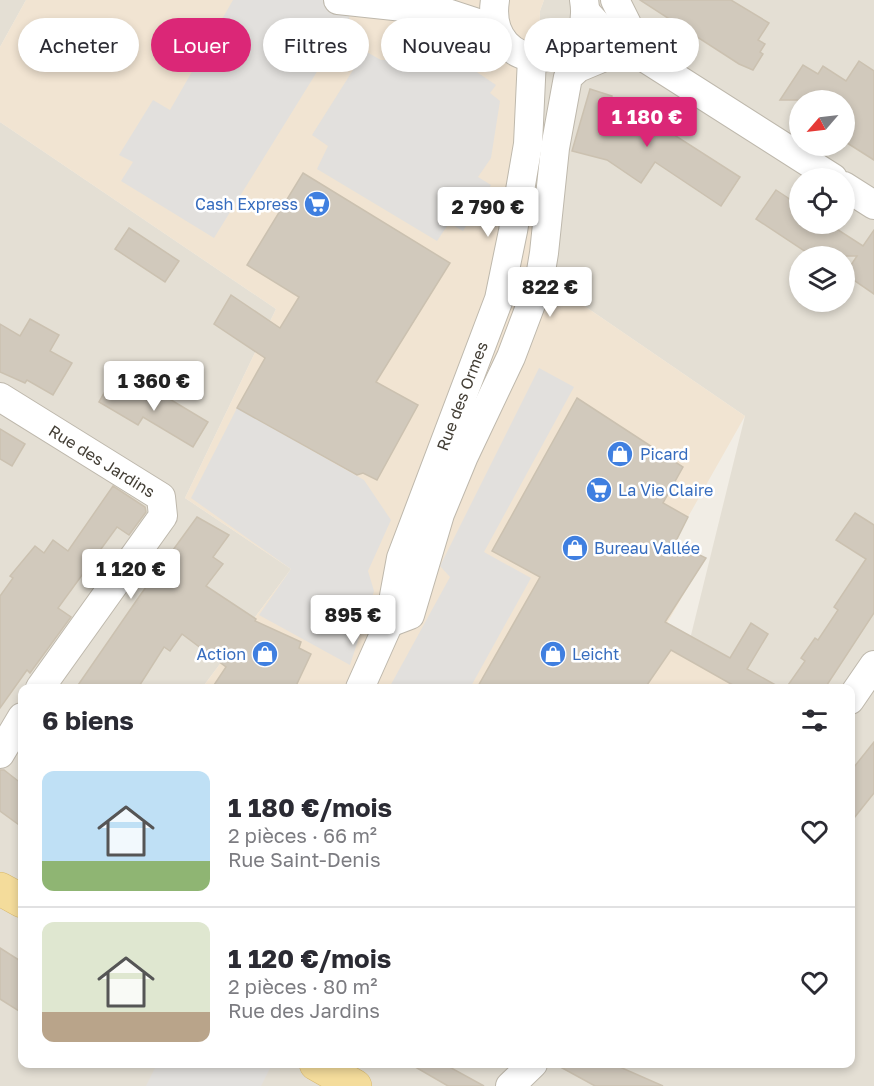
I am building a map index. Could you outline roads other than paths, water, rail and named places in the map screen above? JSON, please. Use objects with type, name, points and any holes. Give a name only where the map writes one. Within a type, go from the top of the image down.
[{"type":"main road","points":[[0,889],[18,899]]},
{"type":"main road","points":[[323,1068],[355,1086]]},
{"type":"street","points":[[338,0],[441,11],[462,18]]},
{"type":"street","points":[[441,11],[469,0]]},
{"type":"street","points":[[494,18],[495,0]]},
{"type":"street","points":[[615,0],[624,18]]},
{"type":"street","name":"Rue des Ormes","points":[[362,684],[389,623],[401,558],[499,299],[528,144],[531,72]]},
{"type":"street","points":[[389,623],[410,615],[440,514],[464,456],[511,357],[539,283],[555,148],[568,77],[574,72]]},
{"type":"street","points":[[666,72],[817,168]]},
{"type":"street","points":[[855,193],[874,205]]},
{"type":"street","name":"Rue des Jardins","points":[[0,397],[161,497],[163,516],[43,684]]},
{"type":"street","points":[[855,693],[874,665]]},
{"type":"street","points":[[0,754],[18,724]]},
{"type":"place","name":"Cash Express","points":[[317,204]]},
{"type":"place","name":"Picard","points":[[620,454]]},
{"type":"place","name":"La Vie Claire","points":[[599,490]]},
{"type":"place","name":"Bureau Vallée","points":[[575,548]]},
{"type":"place","name":"Action","points":[[265,654]]},
{"type":"place","name":"Leicht","points":[[553,654]]}]
